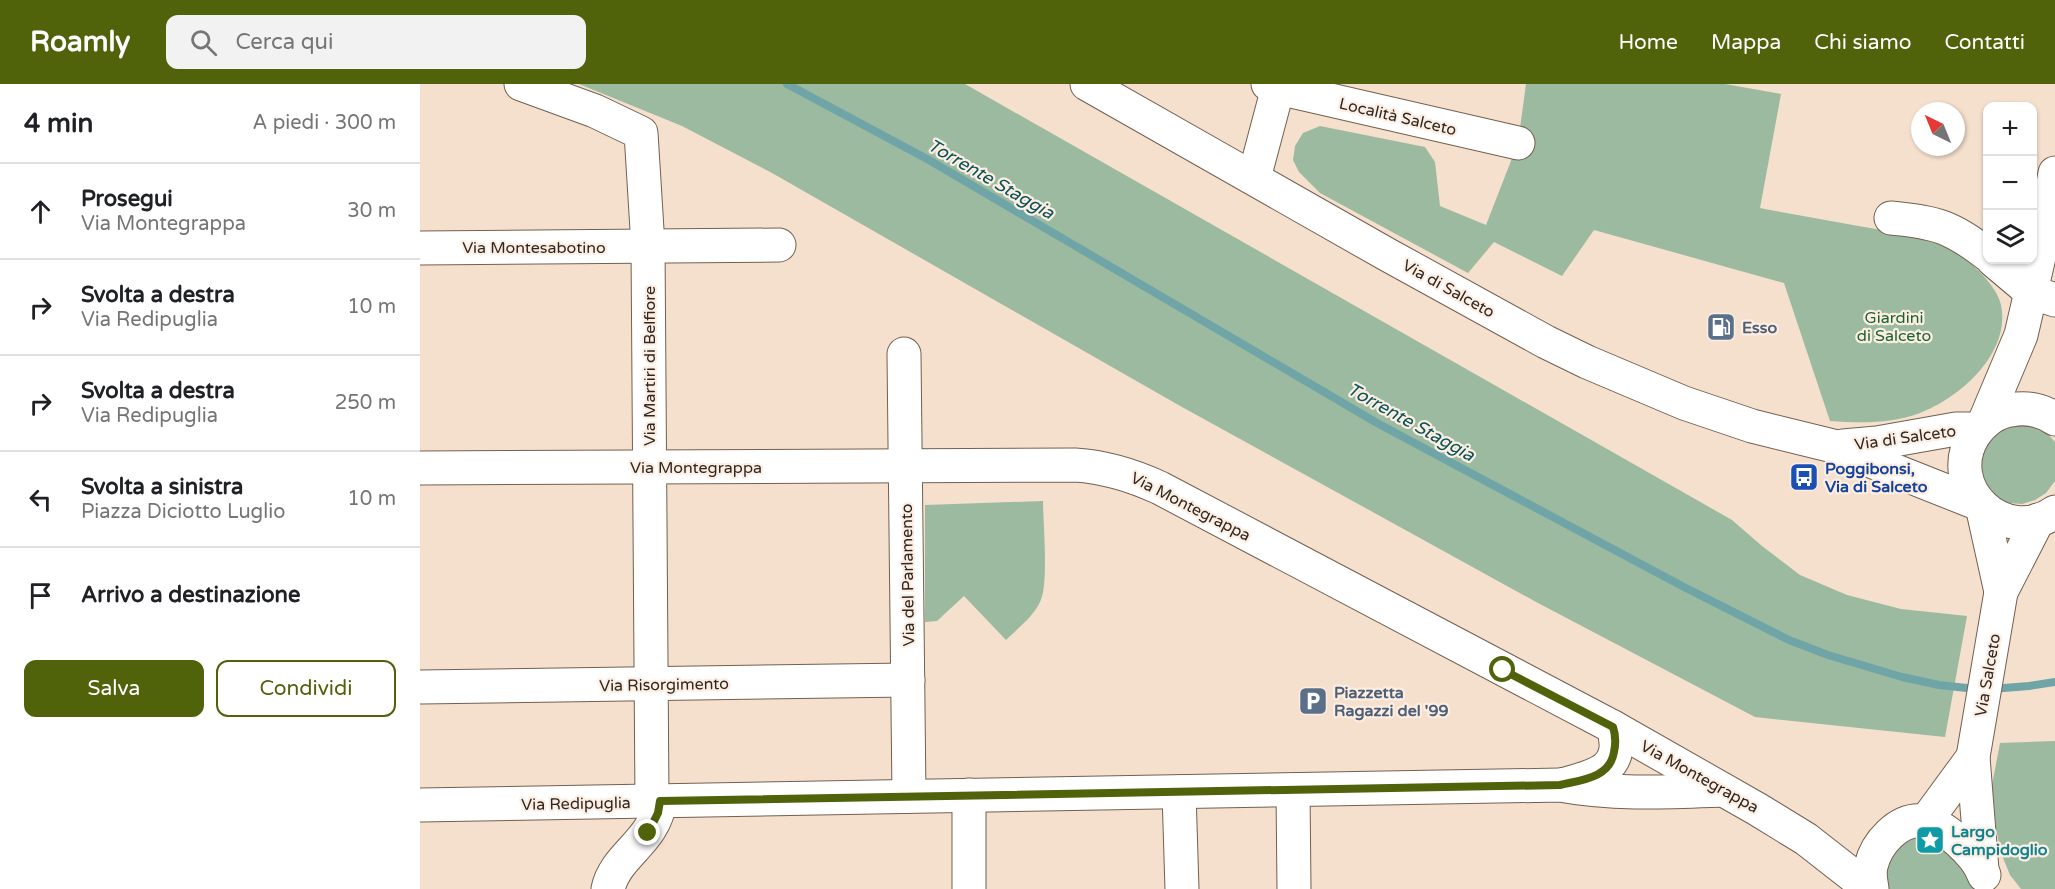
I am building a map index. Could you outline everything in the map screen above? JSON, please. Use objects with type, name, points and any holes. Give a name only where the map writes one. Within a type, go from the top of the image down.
[{"type":"street","name":"Via Martiri di Belfiore","points":[[521,84],[595,111],[641,133],[648,246],[651,684],[656,801],[651,829],[614,874],[608,889]]},
{"type":"street","name":"Via di Salceto","points":[[1087,84],[1546,342],[1587,362],[1665,396],[1727,418],[1779,434],[1833,446],[1980,505],[2006,521],[2022,523],[2047,516]]},
{"type":"street","name":"Località Salceto","points":[[1254,178],[1275,85],[1518,143]]},
{"type":"street","points":[[1981,426],[2043,296],[2054,181]]},
{"type":"street","points":[[1891,218],[1942,226],[1960,235],[1983,251]]},
{"type":"street","name":"Via Montesabotino","points":[[420,248],[778,245]]},
{"type":"street","points":[[1999,264],[2043,296]]},
{"type":"street","name":"Via del Parlamento","points":[[904,354],[909,796]]},
{"type":"street","points":[[1981,426],[2005,411],[2021,408],[2037,410],[2055,419]]},
{"type":"street","name":"Via di Salceto","points":[[1833,446],[1877,443],[1981,426]]},
{"type":"street","name":"Via Salceto","points":[[1981,426],[1969,443],[1965,459],[1965,475],[1970,490],[1980,505],[2001,592]]},
{"type":"street","name":"Via Montegrappa","points":[[420,468],[1075,465],[1105,468],[1160,488],[1613,727],[1798,834],[1871,889]]},
{"type":"street","name":"Via Salceto","points":[[1988,882],[1973,757],[2001,592],[2047,516]]},
{"type":"street","name":"Via Risorgimento","points":[[420,687],[908,680]]},
{"type":"street","name":"Via Redipuglia","points":[[1560,785],[1606,770],[1612,761],[1615,749],[1613,727]]},
{"type":"street","name":"Via Salceto","points":[[1926,821],[1973,757]]},
{"type":"street","name":"Via Redipuglia","points":[[420,806],[1560,785],[1620,793],[1723,790]]},
{"type":"street","points":[[1293,790],[1294,889]]},
{"type":"street","points":[[1179,792],[1182,889]]},
{"type":"street","points":[[969,795],[969,889]]},
{"type":"street","points":[[1871,889],[1870,869],[1878,848],[1885,838],[1902,825],[1918,821],[1926,821],[1948,833],[1971,855],[1988,882]]},
{"type":"green space","points":[[579,84],[965,84],[1732,520],[1800,575],[1847,595],[1901,609],[1967,616],[1945,737],[1755,717],[1538,603],[1182,407],[772,173],[682,126]]},
{"type":"green space","name":"Giardini di Salceto","points":[[1526,84],[1725,84],[1781,94],[1760,208],[1914,237],[1957,254],[1984,276],[1993,287],[2001,305],[2002,323],[1998,340],[1990,356],[1966,385],[1951,397],[1920,413],[1887,421],[1830,421],[1784,283],[1594,230],[1562,276],[1494,242],[1468,273],[1320,193],[1299,172],[1293,160],[1295,146],[1303,133],[1320,126],[1425,147],[1435,162],[1440,206],[1486,225],[1518,143]]},
{"type":"green space","points":[[2021,421],[2046,432],[2055,442],[2055,481],[2046,493],[2022,504],[2009,503],[1996,498],[1980,477],[1979,451],[1994,429]]},
{"type":"green space","points":[[1043,501],[1045,568],[1043,594],[1033,613],[1006,640],[964,596],[937,621],[925,622],[925,505]]},
{"type":"green space","points":[[2055,741],[2055,889],[2021,889],[2010,875],[2001,853],[1996,828],[1992,785],[2000,743]]},
{"type":"green space","points":[[1931,834],[1970,874],[1975,889],[1889,889],[1887,865],[1897,847],[1908,835]]},
{"type":"waterway","name":"Torrente Staggia","points":[[787,84],[929,160],[1377,423],[1682,586],[1789,640],[1828,655],[1902,677],[1939,685],[1976,689]]},
{"type":"waterway","name":"Torrente Staggia","points":[[1991,689],[2055,682]]},
{"type":"place","name":"Esso","points":[[1721,327]]},
{"type":"place","name":"Poggibonsi, Via di Salceto","points":[[1804,477]]},
{"type":"place","name":"Piazzetta Ragazzi del '99","points":[[1313,701]]},
{"type":"place","name":"Largo Campidoglio","points":[[1930,840]]},
{"type":"route","points":[[648,833],[658,813],[660,801],[1560,785],[1606,770],[1612,761],[1615,749],[1613,727],[1503,670]]}]
